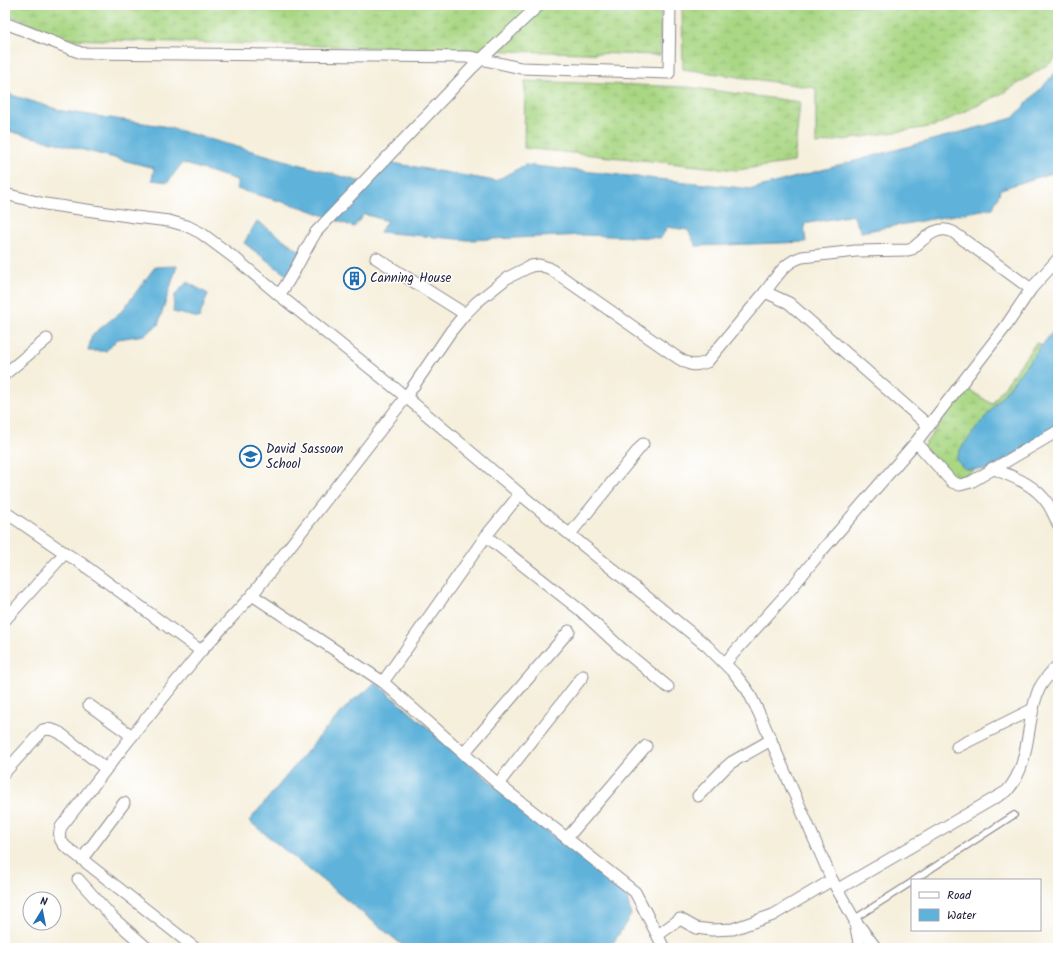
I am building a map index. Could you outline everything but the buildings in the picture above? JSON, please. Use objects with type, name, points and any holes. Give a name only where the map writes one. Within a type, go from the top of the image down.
[{"type":"street","points":[[279,296],[296,270],[306,248],[316,232],[472,68],[539,5]]},
{"type":"street","points":[[5,23],[81,53],[471,57],[522,68],[669,73],[670,5]]},
{"type":"street","points":[[5,194],[45,204],[169,221],[187,226],[201,233],[236,259],[279,296],[406,398],[520,494],[707,646],[725,663],[748,691],[835,885],[854,919],[876,948]]},
{"type":"street","points":[[195,948],[65,846],[58,834],[61,827],[201,651],[252,595],[406,398],[451,331],[477,302],[507,278],[530,266],[539,265],[549,268],[689,365],[697,365],[707,362],[786,266],[796,258],[856,251],[908,250],[912,249],[933,232],[943,229],[953,232],[1031,290]]},
{"type":"street","points":[[376,258],[465,314]]},
{"type":"street","points":[[725,663],[790,590],[819,554],[916,442],[1006,326],[1031,290],[1058,259]]},
{"type":"street","points":[[765,292],[789,303],[929,426]]},
{"type":"street","points":[[5,374],[47,339]]},
{"type":"street","points":[[916,442],[952,482],[960,485],[971,482],[992,468],[1058,431]]},
{"type":"street","points":[[570,534],[643,444]]},
{"type":"street","points":[[992,468],[1031,486],[1048,504],[1058,524]]},
{"type":"street","points":[[383,682],[486,536],[520,494]]},
{"type":"street","points":[[5,512],[81,563],[201,651]]},
{"type":"street","points":[[486,536],[580,610],[622,649],[668,686]]},
{"type":"street","points":[[5,620],[65,553]]},
{"type":"street","points":[[252,595],[383,682],[498,784],[635,892],[664,948]]},
{"type":"street","points":[[464,753],[569,631]]},
{"type":"street","points":[[658,935],[680,919],[696,928],[712,930],[733,929],[773,915],[835,885],[1007,791],[1018,777],[1039,689],[1049,673],[1058,664]]},
{"type":"street","points":[[498,784],[583,676]]},
{"type":"street","points":[[90,705],[132,736]]},
{"type":"street","points":[[957,747],[1033,709]]},
{"type":"street","points":[[5,772],[43,730],[47,729],[60,732],[106,769]]},
{"type":"street","points":[[698,796],[732,762],[771,740]]},
{"type":"street","points":[[567,838],[646,746]]},
{"type":"street","points":[[82,859],[124,803]]},
{"type":"street","points":[[78,878],[114,919],[147,948]]},
{"type":"street","points":[[854,919],[860,948]]},
{"type":"lane","points":[[916,879],[1014,815]]},
{"type":"lane","points":[[854,919],[911,882]]},
{"type":"green space","points":[[5,5],[661,5],[660,55],[65,39],[5,13]]},
{"type":"green space","points":[[682,5],[1058,5],[1058,53],[1053,61],[1005,92],[935,126],[816,144],[816,88],[683,69]]},
{"type":"green space","points":[[525,81],[687,87],[800,102],[794,162],[737,170],[524,148]]},
{"type":"green space","points":[[1036,343],[1044,347],[1058,427],[957,479],[922,448],[966,388],[992,404]]},
{"type":"water","points":[[1058,70],[1058,171],[1001,189],[993,208],[861,232],[853,215],[804,224],[806,242],[696,246],[688,230],[667,227],[661,238],[585,235],[468,240],[380,232],[387,221],[364,214],[354,227],[304,208],[237,189],[237,180],[182,163],[168,182],[152,180],[154,168],[5,130],[5,93],[63,111],[163,126],[369,184],[387,162],[495,181],[525,165],[752,189],[1013,118]]},
{"type":"water","points":[[257,221],[304,254],[300,277],[289,277],[244,243]]},
{"type":"water","points":[[177,266],[158,325],[144,335],[118,339],[106,351],[88,351],[92,335],[122,311],[155,267]]},
{"type":"water","points":[[187,282],[208,294],[199,318],[173,312],[175,295]]},
{"type":"water","points":[[1058,325],[1058,428],[988,470],[965,469],[956,460],[961,448]]},
{"type":"water","points":[[375,682],[499,789],[533,821],[605,874],[627,897],[631,915],[610,948],[406,948],[249,821],[324,731],[352,701],[366,691]]},
{"type":"place","name":"Canning House","points":[[354,278]]},
{"type":"place","name":"David Sassoon School","points":[[250,456]]}]
